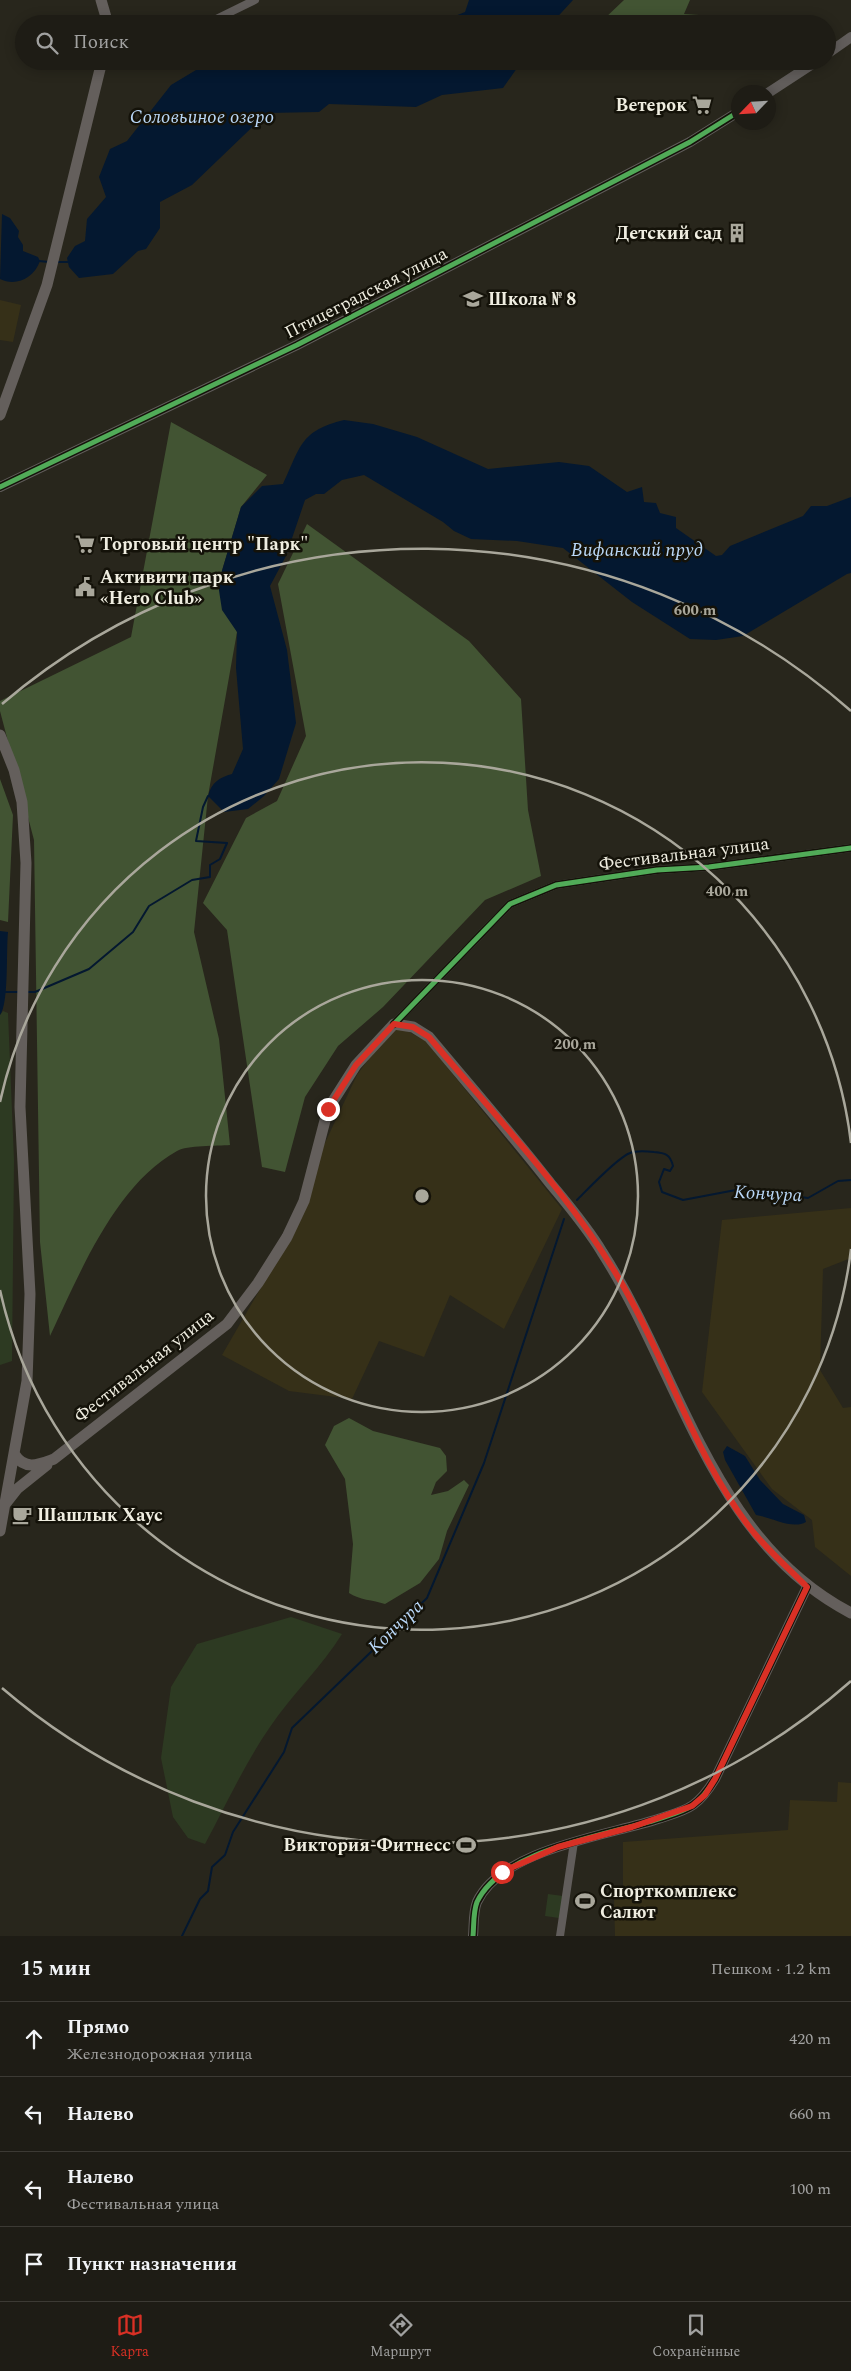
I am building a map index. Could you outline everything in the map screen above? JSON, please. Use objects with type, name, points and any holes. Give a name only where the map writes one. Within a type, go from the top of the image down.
[{"type":"main road","points":[[101,0],[107,15]]},
{"type":"main road","points":[[0,415],[47,285],[100,70]]},
{"type":"main road","points":[[0,735],[14,770],[22,802],[26,863],[20,1106],[30,1294],[27,1381],[0,1531]]},
{"type":"main road","points":[[394,1024],[413,1027],[429,1037],[585,1226],[631,1300],[704,1453],[738,1510],[779,1561],[807,1587],[851,1613]]},
{"type":"main road","name":"Фестивальная улица","points":[[15,1454],[19,1461],[28,1465],[38,1465],[54,1458],[227,1324],[287,1237],[304,1201],[328,1109],[356,1065],[394,1024]]},
{"type":"main road","points":[[4,1507],[17,1489],[54,1458]]},
{"type":"street","points":[[224,15],[255,0]]},
{"type":"street","points":[[836,48],[851,37]]},
{"type":"street","points":[[776,88],[803,70]]},
{"type":"street","name":"Птицеградская улица","points":[[0,487],[297,345],[690,142],[731,116]]},
{"type":"street","name":"Фестивальная улица","points":[[394,1024],[510,904],[556,885],[657,870],[709,867],[851,848]]},
{"type":"street","points":[[473,1936],[476,1904],[494,1879],[502,1872],[540,1854],[574,1842],[674,1813],[692,1806],[705,1795],[715,1779],[807,1587]]},
{"type":"street","points":[[560,1936],[574,1842]]},
{"type":"shaded area","points":[[0,300],[21,305],[13,342],[0,340]]},
{"type":"shaded area","points":[[394,1024],[426,1041],[562,1209],[504,1329],[450,1295],[424,1357],[379,1341],[352,1399],[289,1391],[222,1355],[302,1217],[323,1147],[357,1075]]},
{"type":"shaded area","points":[[851,1208],[851,1258],[823,1269],[820,1370],[843,1408],[851,1407],[851,1576],[815,1547],[812,1520],[772,1489],[702,1392],[722,1220]]},
{"type":"shaded area","points":[[838,1782],[851,1783],[851,1936],[615,1936],[614,1896],[623,1895],[623,1842],[788,1830],[790,1800],[837,1802]]},
{"type":"green space","points":[[624,0],[690,0],[684,14],[699,15],[608,15]]},
{"type":"green space","points":[[171,422],[267,475],[241,507],[218,584],[237,632],[208,796],[194,932],[219,1039],[230,1145],[195,1147],[177,1151],[155,1166],[135,1186],[117,1208],[101,1233],[73,1286],[50,1336],[40,1242],[34,840],[0,711],[0,701],[131,637]]},
{"type":"green space","points":[[307,524],[469,641],[521,699],[528,810],[541,876],[485,900],[383,1007],[338,1046],[305,1097],[285,1172],[262,1167],[227,930],[203,903],[246,818],[277,801],[306,736],[278,584]]},
{"type":"green space","points":[[0,779],[13,815],[8,922],[0,920]]},
{"type":"green space","points":[[3,1011],[8,1013],[14,1160],[12,1361],[0,1365],[0,1015]]},
{"type":"green space","points":[[349,1418],[373,1431],[440,1448],[446,1456],[447,1471],[436,1482],[431,1495],[448,1491],[464,1480],[469,1485],[447,1531],[439,1559],[420,1583],[385,1604],[362,1599],[349,1593],[353,1544],[345,1479],[325,1445],[334,1426]]},
{"type":"green space","points":[[291,1617],[342,1634],[261,1741],[205,1844],[188,1838],[173,1817],[161,1758],[171,1687],[197,1644]]},
{"type":"green space","points":[[548,1894],[563,1896],[559,1918],[545,1916]]},
{"type":"water","points":[[469,0],[573,0],[559,15],[458,15],[465,12]]},
{"type":"water","name":"Соловьиное озеро","points":[[196,70],[516,70],[503,88],[442,95],[416,107],[329,104],[319,112],[267,113],[192,185],[160,202],[160,228],[146,249],[138,251],[113,274],[79,278],[69,267],[67,258],[75,246],[85,241],[87,219],[106,197],[99,177],[110,149],[127,141],[171,85]]},
{"type":"water","points":[[2,214],[10,218],[19,231],[18,237],[23,245],[23,251],[38,257],[40,261],[29,276],[18,281],[12,282],[0,279]]},
{"type":"water","name":"Вифанский пруд","points":[[344,420],[373,424],[417,437],[488,469],[559,462],[589,466],[627,492],[642,487],[644,502],[656,503],[660,513],[676,517],[676,528],[716,556],[722,555],[730,546],[803,516],[811,506],[827,506],[851,497],[851,573],[743,636],[716,640],[690,639],[632,602],[563,548],[517,541],[471,539],[454,531],[443,522],[364,475],[342,480],[324,494],[316,494],[305,500],[286,556],[270,586],[287,650],[296,723],[279,779],[264,796],[248,809],[224,812],[208,796],[211,787],[217,781],[232,774],[243,749],[236,668],[237,632],[222,610],[218,584],[241,507],[262,486],[283,484],[299,450],[310,435],[329,424]]},
{"type":"water","points":[[0,931],[8,932],[5,1000],[0,1015]]},
{"type":"water","points":[[727,1446],[745,1456],[760,1480],[783,1504],[804,1515],[806,1522],[794,1525],[756,1515],[725,1460],[723,1452]]},
{"type":"waterway","points":[[39,261],[49,262]]},
{"type":"waterway","points":[[56,262],[69,262]]},
{"type":"waterway","points":[[28,992],[35,992],[89,969],[133,932],[149,906],[192,880],[210,877],[210,865],[220,859],[227,843],[196,841],[203,807],[208,796]]},
{"type":"waterway","points":[[0,992],[18,992]]},
{"type":"waterway","name":"Кончура","points":[[577,1200],[624,1156],[639,1151],[661,1153],[669,1157],[673,1166],[670,1171],[664,1169],[659,1182],[662,1192],[683,1200],[741,1189],[808,1198],[838,1181],[851,1180]]},
{"type":"waterway","name":"Кончура","points":[[182,1936],[200,1899],[208,1891],[212,1867],[225,1855],[233,1832],[284,1752],[292,1728],[427,1598],[484,1463],[564,1219]]},
{"type":"cycle path","points":[[0,487],[297,345],[690,142],[731,116]]},
{"type":"cycle path","points":[[394,1024],[510,904],[556,885],[657,870],[709,867],[851,848]]},
{"type":"cycle path","points":[[473,1936],[477,1902],[490,1884],[509,1869],[557,1847],[685,1810],[703,1796],[715,1779],[807,1587]]},
{"type":"place","name":"Ветерок","points":[[702,105]]},
{"type":"place","name":"Детский сад","points":[[737,233]]},
{"type":"place","name":"Школа № 8","points":[[473,299]]},
{"type":"place","name":"Торговый центр \"Парк\"","points":[[85,544]]},
{"type":"place","name":"Активити парк «Hero Club»","points":[[85,587]]},
{"type":"place","name":"Шашлык Хаус","points":[[22,1515]]},
{"type":"place","name":"Виктория-Фитнесс","points":[[466,1845]]},
{"type":"place","name":"Спорткомплекс Салют","points":[[585,1901]]},
{"type":"route","points":[[328,1109],[356,1065],[394,1024],[413,1027],[429,1037],[585,1226],[631,1300],[704,1453],[738,1510],[779,1561],[807,1587],[715,1779],[705,1795],[692,1806],[674,1813],[632,1827],[558,1847],[502,1872]]}]
